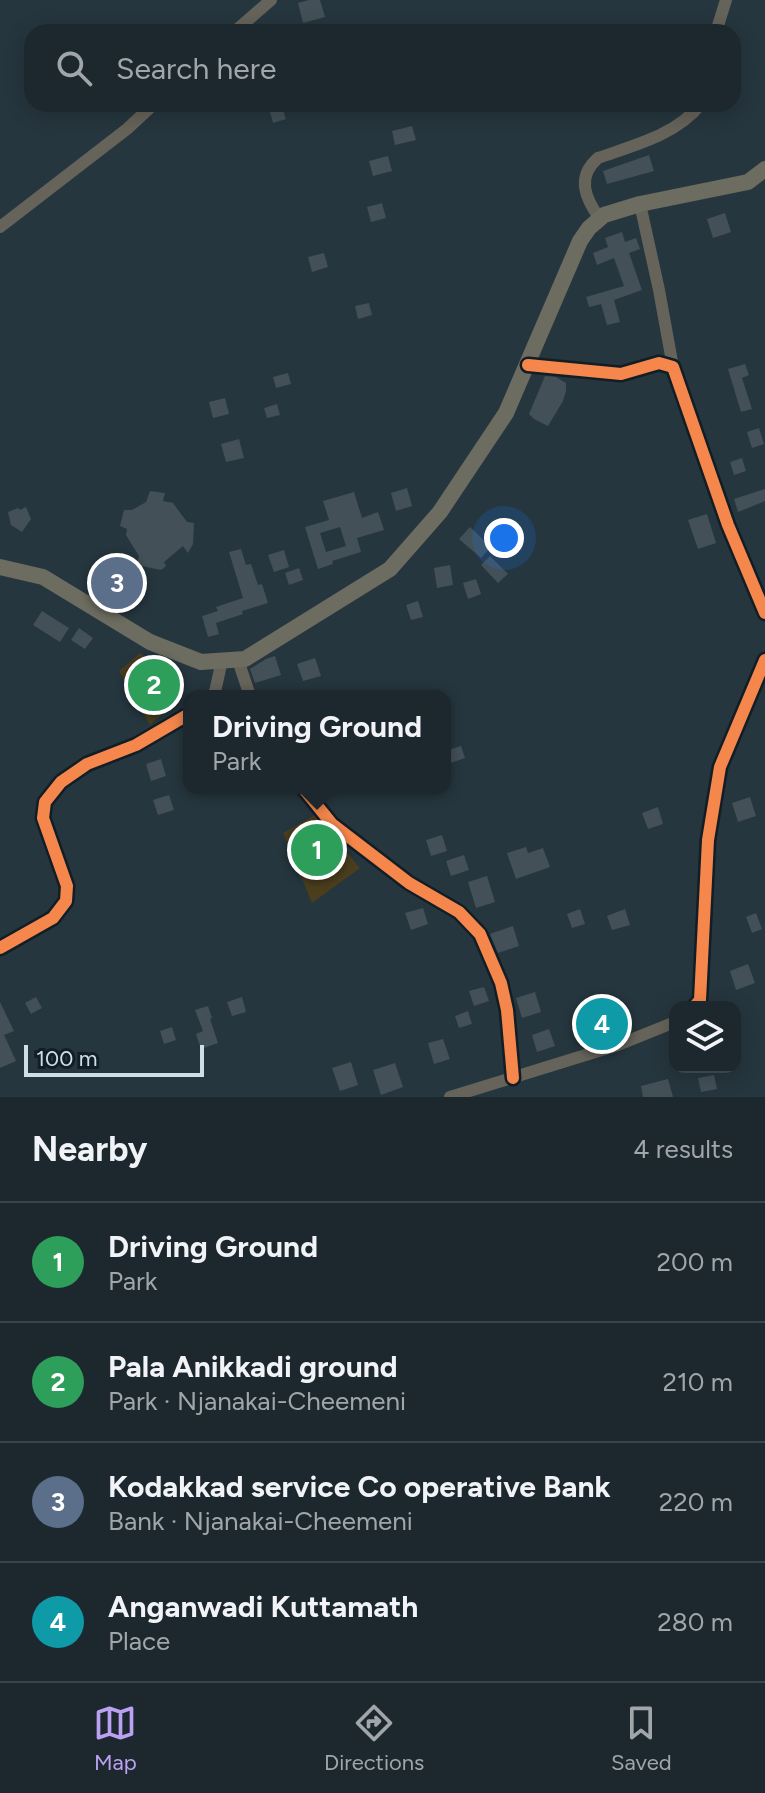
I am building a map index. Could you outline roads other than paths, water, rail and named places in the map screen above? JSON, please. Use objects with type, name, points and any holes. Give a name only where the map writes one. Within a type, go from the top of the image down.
[{"type":"main road","points":[[0,567],[43,577],[150,642],[201,662],[245,659],[390,569],[440,512],[506,413],[580,241],[589,228],[604,215],[640,204],[748,182],[765,169]]},
{"type":"street","points":[[243,24],[271,0]]},
{"type":"street","points":[[718,24],[726,0]]},
{"type":"street","points":[[0,227],[145,112]]},
{"type":"street","points":[[600,219],[585,191],[590,165],[598,158],[674,129],[694,112]]},
{"type":"street","points":[[640,204],[673,367],[728,525],[765,613]]},
{"type":"street","points":[[528,365],[621,374],[659,363],[673,367]]},
{"type":"street","points":[[216,690],[230,660]]},
{"type":"street","points":[[230,660],[247,690]]},
{"type":"street","points":[[699,1001],[708,840],[720,767],[765,660]]},
{"type":"street","points":[[0,948],[53,918],[66,901],[67,886],[43,818],[45,802],[61,782],[87,764],[136,745],[183,718]]},
{"type":"street","points":[[308,794],[332,824],[409,883],[459,912],[480,934],[501,983],[507,1010],[513,1078]]},
{"type":"street","points":[[450,1097],[618,1045],[669,1024]]},
{"type":"place","name":"Kodakkad service Co operative Bank","points":[[117,583]]},
{"type":"place","name":"Pala Anikkadi ground","points":[[154,685]]},
{"type":"place","name":"Driving Ground","points":[[317,850]]},
{"type":"place","name":"Anganwadi Kuttamath","points":[[602,1024]]}]
